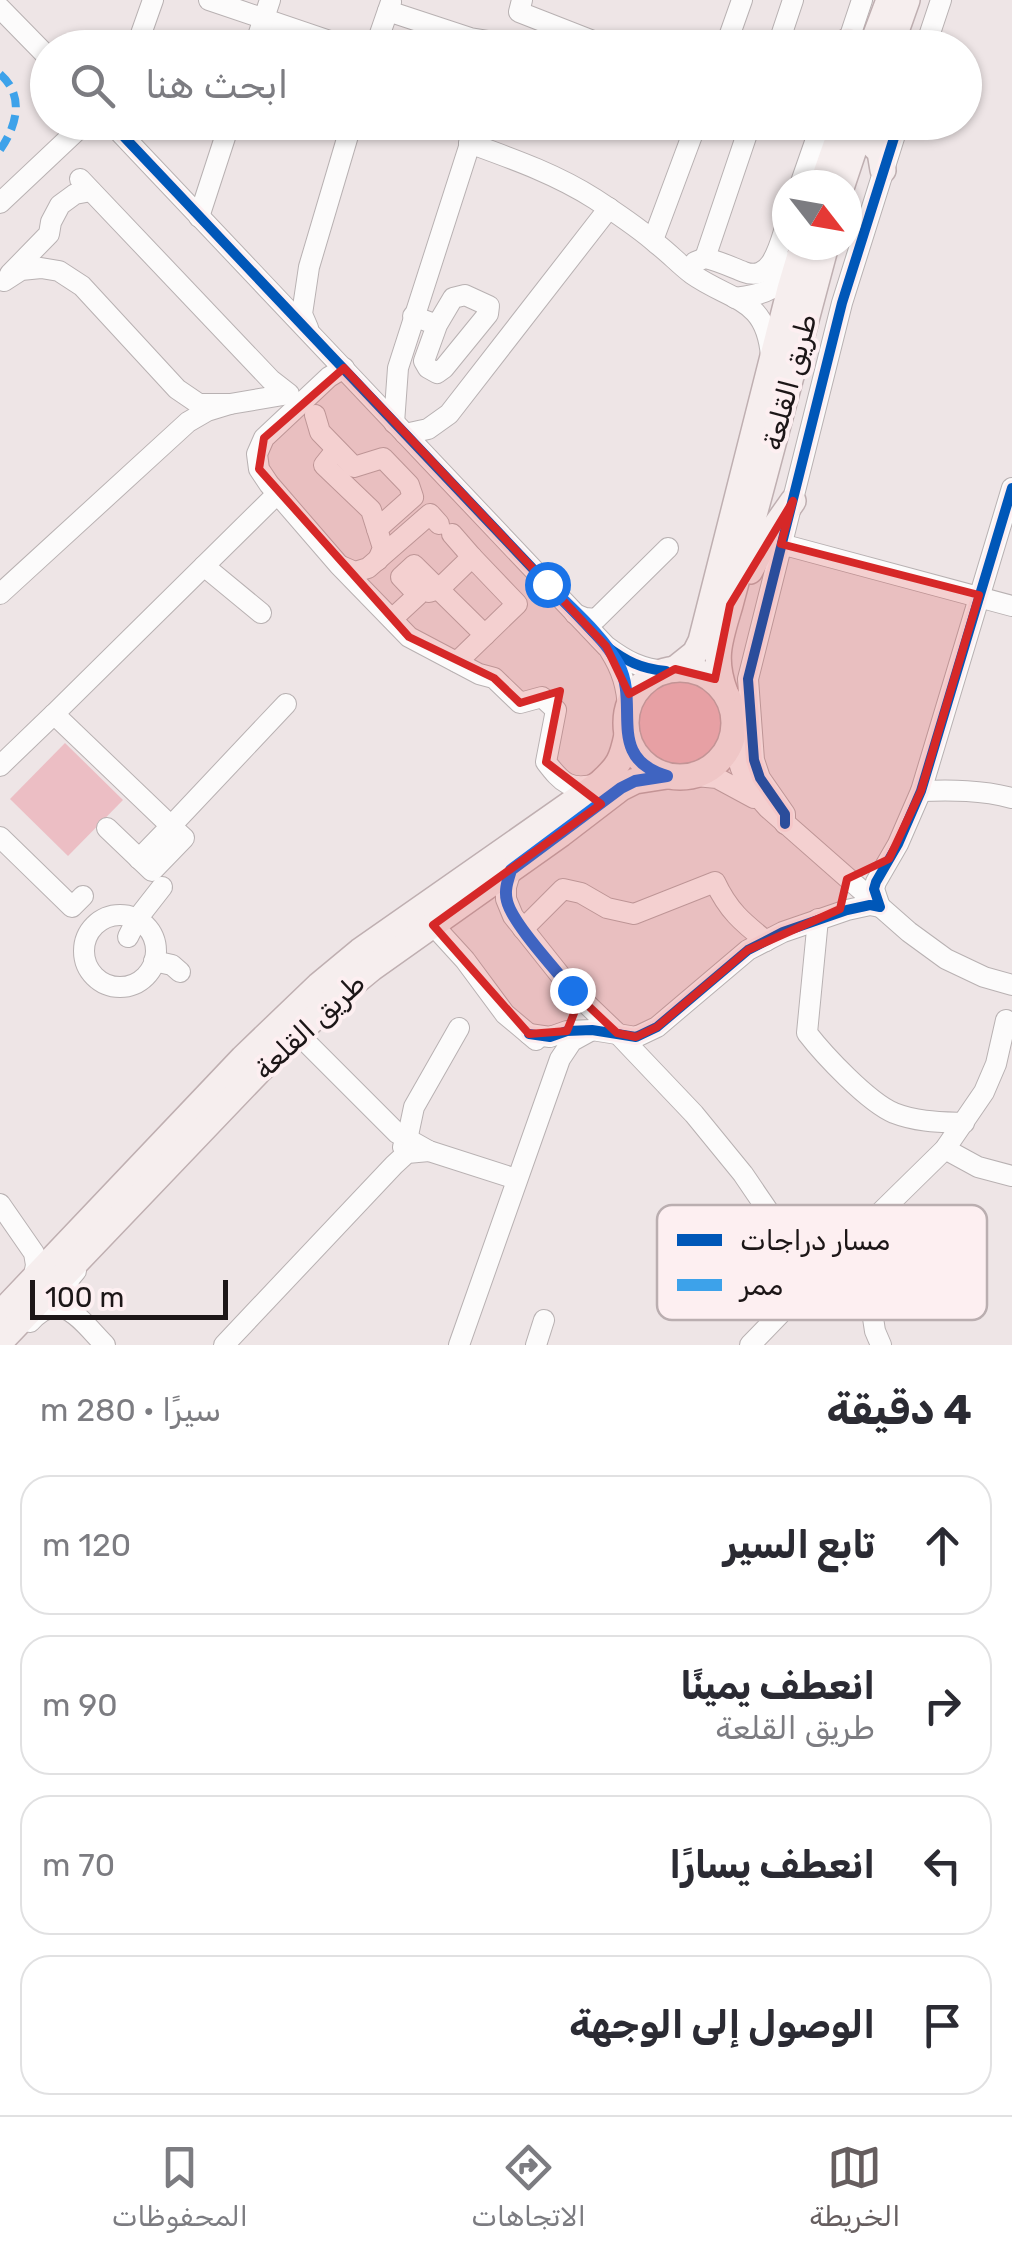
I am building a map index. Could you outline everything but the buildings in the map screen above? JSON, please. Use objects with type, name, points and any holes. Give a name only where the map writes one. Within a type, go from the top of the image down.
[{"type":"main road","points":[[866,30],[889,0]]},
{"type":"main road","points":[[896,30],[907,0]]},
{"type":"main road","points":[[831,170],[848,140]]},
{"type":"main road","points":[[846,170],[853,140]]},
{"type":"main road","points":[[869,140],[880,152],[883,170]]},
{"type":"main road","name":"طريق القلعة","points":[[671,670],[695,654],[701,641],[797,260]]},
{"type":"main road","name":"طريق القلعة","points":[[725,692],[718,675],[718,642],[822,260]]},
{"type":"main road","points":[[730,606],[769,534],[793,501]]},
{"type":"main road","points":[[693,670],[710,677],[725,692],[734,711],[734,733],[716,765],[696,776],[675,778],[655,772],[640,760],[630,745],[628,722],[642,684],[656,674],[693,670]]},
{"type":"main road","name":"طريق القلعة","points":[[0,1342],[297,1033],[423,919],[615,770],[623,757],[628,722]]},
{"type":"main road","name":"طريق القلعة","points":[[0,1314],[278,1023],[360,951],[511,870],[621,788],[635,781],[667,776]]},
{"type":"street","points":[[143,30],[154,0]]},
{"type":"street","points":[[208,0],[267,8],[313,30]]},
{"type":"street","points":[[731,30],[742,0]]},
{"type":"street","points":[[783,30],[793,0]]},
{"type":"street","points":[[857,30],[862,0]]},
{"type":"street","points":[[931,30],[941,0]]},
{"type":"street","points":[[381,30],[390,5],[451,30]]},
{"type":"street","points":[[512,30],[520,6],[571,30]]},
{"type":"street","points":[[0,8],[30,39]]},
{"type":"street","points":[[0,203],[67,140]]},
{"type":"street","points":[[127,140],[606,646],[627,687],[628,722]]},
{"type":"street","points":[[200,217],[224,140]]},
{"type":"street","points":[[310,334],[302,314],[308,267],[347,140]]},
{"type":"street","points":[[400,429],[398,368],[471,140]]},
{"type":"street","points":[[653,240],[690,140]]},
{"type":"street","points":[[696,264],[744,140]]},
{"type":"street","points":[[805,170],[816,140]]},
{"type":"street","points":[[785,824],[785,814],[760,778],[754,760],[748,679],[842,303],[894,140]]},
{"type":"street","points":[[470,143],[570,184],[696,264],[751,275],[770,267],[773,260]]},
{"type":"street","points":[[2,283],[50,234],[60,205],[85,185],[271,380],[300,405],[354,467],[383,458],[410,485],[413,497],[377,529]]},
{"type":"street","points":[[437,468],[435,436],[608,208]]},
{"type":"street","points":[[735,298],[764,294],[780,283],[794,260]]},
{"type":"street","points":[[696,264],[710,287],[752,308],[761,318],[768,329],[772,360]]},
{"type":"street","points":[[267,288],[282,294],[293,291],[308,267]]},
{"type":"street","points":[[2,283],[21,270],[41,268],[59,272],[82,286],[177,389],[200,404],[230,404]]},
{"type":"street","points":[[413,316],[437,326]]},
{"type":"street","points":[[258,399],[265,384],[259,367]]},
{"type":"street","points":[[344,368],[264,438],[258,454],[259,469],[339,565],[409,637],[494,678],[520,704],[542,697],[556,710],[546,762],[558,778],[573,787],[600,783]]},
{"type":"street","points":[[364,388],[398,368]]},
{"type":"street","points":[[0,594],[188,422],[208,411],[258,399],[300,405]]},
{"type":"street","points":[[400,429],[428,429],[450,414]]},
{"type":"street","points":[[336,450],[324,465],[371,510],[383,548],[378,560]]},
{"type":"street","points":[[880,907],[874,890],[876,882],[922,791],[1012,488]]},
{"type":"street","points":[[0,766],[278,494]]},
{"type":"street","points":[[339,565],[355,572],[368,568],[430,514],[517,604],[456,662]]},
{"type":"street","points":[[781,544],[1012,606]]},
{"type":"street","points":[[576,614],[596,619],[668,548]]},
{"type":"street","points":[[392,619],[472,557]]},
{"type":"street","points":[[204,566],[262,613]]},
{"type":"street","points":[[547,584],[564,568]]},
{"type":"street","points":[[428,592],[485,636]]},
{"type":"street","points":[[606,611],[606,646],[646,670],[671,670]]},
{"type":"street","points":[[171,826],[286,704]]},
{"type":"street","points":[[54,714],[184,838],[152,871],[107,828]]},
{"type":"street","points":[[734,733],[739,769],[749,788],[785,824],[909,932],[946,959],[1012,985]]},
{"type":"street","points":[[696,776],[717,778],[768,808]]},
{"type":"street","points":[[558,778],[548,807],[423,919],[466,960],[505,1014],[548,1049],[558,1064]]},
{"type":"street","points":[[922,791],[959,790],[1012,798]]},
{"type":"street","points":[[0,837],[72,906],[80,899],[97,924]]},
{"type":"street","points":[[840,872],[858,877],[889,859]]},
{"type":"street","points":[[511,870],[506,899],[513,916],[572,990],[694,1114],[764,1205]]},
{"type":"street","points":[[824,918],[840,909],[845,901],[840,872]]},
{"type":"street","points":[[523,928],[563,888],[607,908],[634,914],[715,882],[738,919],[766,941]]},
{"type":"street","points":[[133,928],[162,887]]},
{"type":"street","points":[[529,1034],[550,1037],[567,1031],[592,1030],[636,1036],[657,1027],[748,950],[859,906],[880,907]]},
{"type":"street","points":[[124,915],[133,928],[148,927],[154,938],[153,966],[142,980],[129,986],[116,987],[100,981],[92,974],[84,954],[91,930],[112,916],[124,915]]},
{"type":"street","points":[[824,918],[807,1033],[837,1067],[890,1112],[922,1121],[964,1123]]},
{"type":"street","points":[[154,961],[172,965],[180,972]]},
{"type":"street","points":[[888,1205],[945,1149],[984,1092],[1009,1015],[1006,1002],[990,978]]},
{"type":"street","points":[[458,1345],[558,1064],[573,1015],[572,990]]},
{"type":"street","points":[[650,1068],[647,1050],[657,1027]]},
{"type":"street","points":[[384,1120],[399,1121],[414,1107],[459,1028]]},
{"type":"street","points":[[558,1064],[572,1041],[592,1030]]},
{"type":"street","points":[[297,1033],[407,1140],[516,1179]]},
{"type":"street","points":[[394,1165],[407,1140],[414,1107]]},
{"type":"street","points":[[945,1149],[978,1167],[1012,1176]]},
{"type":"street","points":[[224,1345],[407,1152],[429,1150]]},
{"type":"street","points":[[104,1345],[73,1313],[64,1290],[68,1279],[129,1219],[148,1187]]},
{"type":"street","points":[[1,1206],[34,1253],[32,1280]]},
{"type":"street","points":[[26,1240],[40,1247],[70,1239]]},
{"type":"street","points":[[8,1345],[48,1307],[59,1306],[73,1313]]},
{"type":"street","points":[[536,1345],[544,1320]]},
{"type":"street","points":[[761,1342],[778,1320]]},
{"type":"street","points":[[873,1320],[881,1345]]},
{"type":"highlighted area","points":[[344,368],[606,646],[629,694],[675,669],[715,679],[730,605],[793,501],[781,544],[979,595],[921,791],[889,859],[847,879],[840,909],[748,950],[657,1027],[636,1037],[617,1033],[580,998],[567,1031],[529,1034],[433,925],[601,804],[546,762],[560,691],[520,703],[494,678],[409,637],[259,469],[264,438]]},
{"type":"shaded area","points":[[680,682],[709,694],[721,723],[709,752],[680,764],[651,752],[639,723],[651,694]]},
{"type":"shaded area","points":[[65,743],[123,800],[68,856],[10,799]]},
{"type":"marked path","points":[[0,74],[13,92],[16,111],[0,150]]},
{"type":"cycle path","points":[[127,140],[606,646],[634,663],[666,671]]},
{"type":"cycle path","points":[[785,824],[785,814],[760,778],[754,760],[748,679],[842,303],[893,140]]},
{"type":"cycle path","points":[[529,1034],[550,1037],[567,1031],[592,1030],[636,1037],[657,1027],[748,950],[783,932],[847,910],[880,907],[874,889],[876,882],[921,791],[1012,488]]},
{"type":"route","points":[[547,584],[606,646],[620,667],[627,687],[630,745],[640,760],[667,776],[650,776],[621,788],[511,870],[506,899],[513,916],[572,990]]}]
